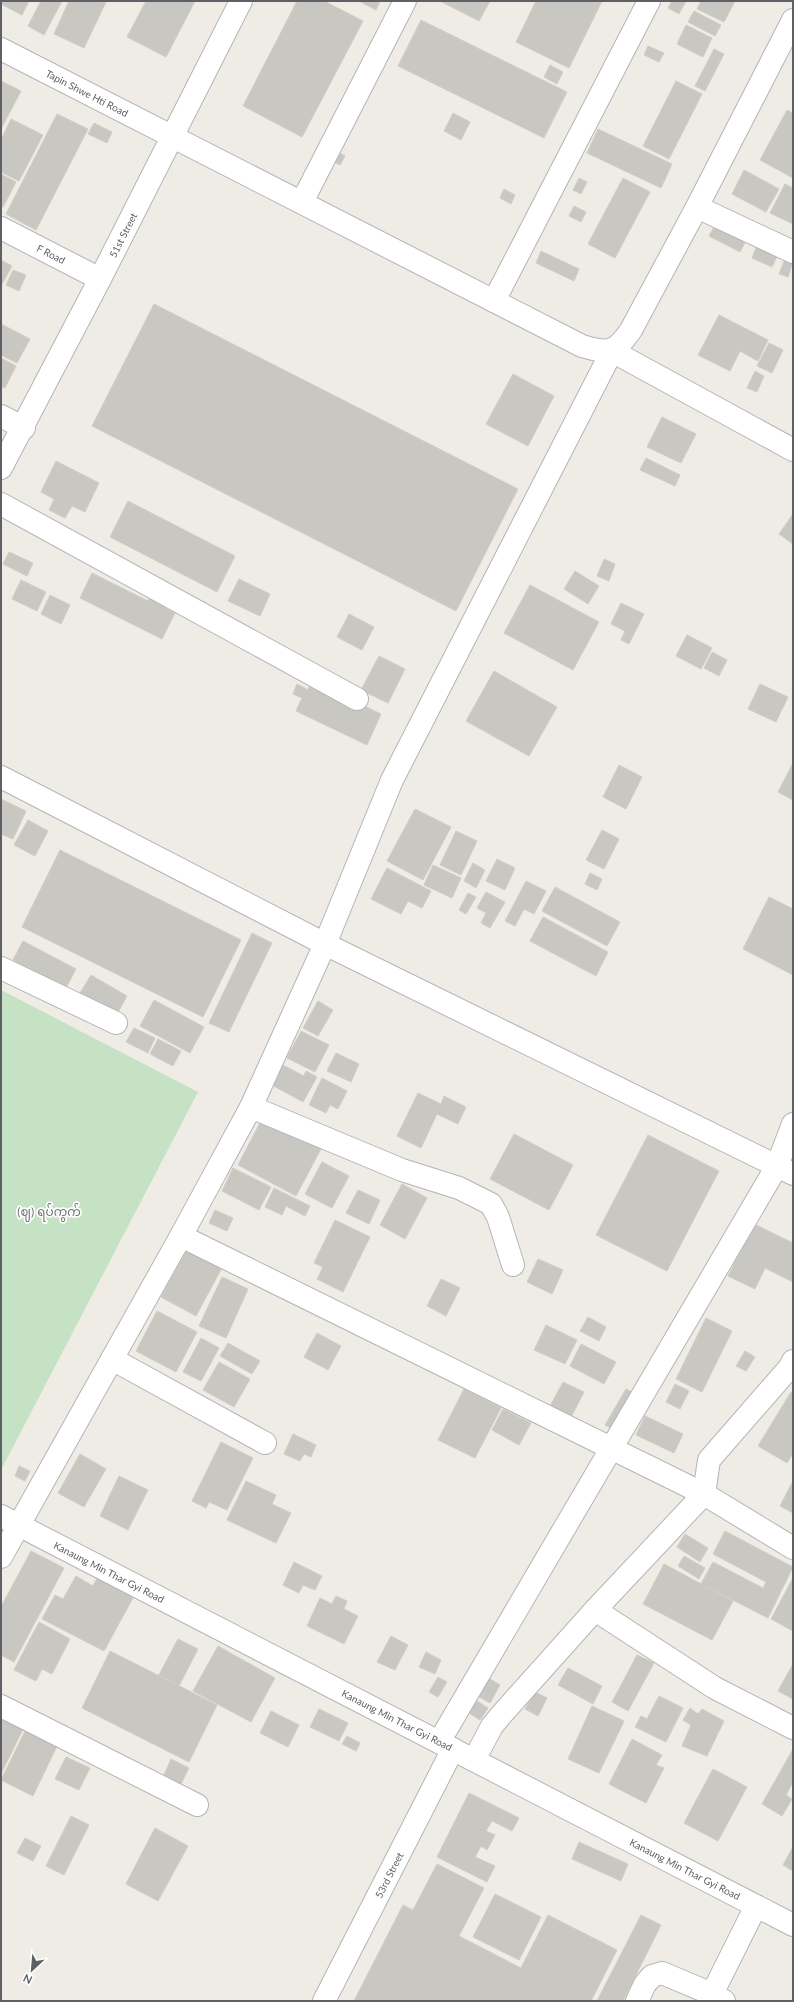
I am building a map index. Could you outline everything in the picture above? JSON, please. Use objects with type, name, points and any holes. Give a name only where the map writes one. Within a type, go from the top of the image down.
[{"type":"street","name":"51st Street","points":[[1,468],[24,428],[241,1]]},
{"type":"street","points":[[302,202],[405,1]]},
{"type":"street","points":[[494,301],[649,1]]},
{"type":"street","points":[[1,1557],[10,1521],[112,1359],[251,1107],[326,944],[392,780],[612,351],[622,342],[631,330],[697,207],[793,20]]},
{"type":"street","name":"Tapin Shwe Hti Road","points":[[1,49],[582,346],[601,352],[612,351]]},
{"type":"street","points":[[697,207],[793,252]]},
{"type":"street","name":"F Road","points":[[1,228],[100,279]]},
{"type":"street","points":[[612,351],[793,450]]},
{"type":"street","points":[[1,416],[24,428]]},
{"type":"street","points":[[1,504],[357,699]]},
{"type":"street","points":[[1,777],[326,944],[785,1170]]},
{"type":"street","points":[[1,968],[116,1023]]},
{"type":"street","points":[[251,1107],[402,1170],[481,1197],[491,1204],[498,1217],[513,1266]]},
{"type":"street","name":"53rd Street","points":[[324,2001],[446,1745],[611,1449],[785,1170],[793,1124]]},
{"type":"street","points":[[181,1236],[704,1494],[793,1548]]},
{"type":"street","points":[[112,1359],[265,1443]]},
{"type":"street","points":[[474,1760],[492,1726],[502,1714],[595,1610],[704,1494],[709,1460],[792,1366]]},
{"type":"street","name":"Kanaung Min Thar Gyi Road","points":[[10,1521],[793,1925]]},
{"type":"street","points":[[595,1610],[715,1688],[793,1728]]},
{"type":"street","points":[[1,1706],[197,1805]]},
{"type":"street","points":[[637,2001],[645,1984],[652,1976],[662,1973],[718,1997],[756,1906]]},
{"type":"green space","points":[[1,990],[198,1092],[1,1470]]},
{"type":"building","points":[[1,1],[29,1],[22,15],[1,4]]},
{"type":"building","points":[[41,1],[62,1],[44,35],[28,26]]},
{"type":"building","points":[[69,1],[106,2],[84,48],[54,34]]},
{"type":"building","points":[[146,1],[195,1],[166,57],[127,37]]},
{"type":"building","points":[[297,1],[324,1],[363,21],[302,137],[243,106]]},
{"type":"building","points":[[359,1],[380,1],[376,10]]},
{"type":"building","points":[[440,1],[490,1],[479,21]]},
{"type":"building","points":[[536,1],[602,1],[569,68],[516,42]]},
{"type":"building","points":[[672,1],[686,1],[679,14],[668,8]]},
{"type":"building","points":[[701,1],[735,1],[724,22],[697,9]]},
{"type":"building","points":[[694,11],[721,25],[715,36],[688,22]]},
{"type":"building","points":[[421,20],[567,92],[544,138],[398,66]]},
{"type":"building","points":[[686,25],[712,38],[703,57],[677,44]]},
{"type":"building","points":[[648,46],[664,53],[659,62],[644,55]]},
{"type":"building","points":[[714,49],[724,54],[705,91],[695,86]]},
{"type":"building","points":[[550,65],[563,72],[557,84],[544,77]]},
{"type":"building","points":[[1,81],[21,91],[1,129]]},
{"type":"building","points":[[676,81],[702,94],[669,159],[643,146]]},
{"type":"building","points":[[787,110],[793,113],[793,178],[760,160]]},
{"type":"building","points":[[453,113],[470,122],[461,140],[444,131]]},
{"type":"building","points":[[57,114],[88,129],[36,230],[6,214]]},
{"type":"building","points":[[11,119],[43,135],[19,181],[1,172],[1,140]]},
{"type":"building","points":[[94,123],[112,132],[107,143],[88,134]]},
{"type":"building","points":[[598,129],[672,164],[661,188],[587,153]]},
{"type":"building","points":[[336,151],[345,156],[340,165],[331,160]]},
{"type":"building","points":[[744,170],[779,189],[766,212],[732,194]]},
{"type":"building","points":[[1,174],[16,182],[3,207],[1,206]]},
{"type":"building","points":[[579,178],[587,182],[581,194],[573,190]]},
{"type":"building","points":[[623,178],[650,192],[615,258],[588,244]]},
{"type":"building","points":[[785,184],[793,188],[793,224],[770,213]]},
{"type":"building","points":[[504,189],[515,195],[511,204],[500,198]]},
{"type":"building","points":[[574,206],[586,212],[581,222],[569,216]]},
{"type":"building","points":[[714,227],[727,233],[730,227],[748,237],[740,252],[709,236]]},
{"type":"building","points":[[757,245],[778,254],[772,267],[752,258]]},
{"type":"building","points":[[541,251],[579,269],[574,281],[536,263]]},
{"type":"building","points":[[785,259],[793,262],[788,277],[779,274]]},
{"type":"building","points":[[1,260],[12,266],[1,286]]},
{"type":"building","points":[[13,270],[26,275],[19,291],[6,285]]},
{"type":"building","points":[[154,304],[518,489],[456,611],[92,426]]},
{"type":"building","points":[[719,315],[768,340],[758,361],[740,351],[730,371],[698,355]]},
{"type":"building","points":[[1,324],[30,339],[17,363],[1,355]]},
{"type":"building","points":[[769,343],[783,350],[772,373],[757,366]]},
{"type":"building","points":[[1,358],[16,366],[5,388],[1,387]]},
{"type":"building","points":[[755,371],[764,376],[757,392],[747,388]]},
{"type":"building","points":[[513,374],[554,396],[528,446],[486,424]]},
{"type":"building","points":[[662,417],[696,434],[681,463],[647,447]]},
{"type":"building","points":[[646,458],[680,475],[675,486],[640,470]]},
{"type":"building","points":[[56,461],[99,483],[85,512],[72,506],[65,518],[49,510],[54,499],[41,492]]},
{"type":"building","points":[[128,501],[235,556],[217,592],[110,537]]},
{"type":"building","points":[[793,514],[793,544],[779,534]]},
{"type":"building","points":[[9,552],[33,563],[27,576],[3,564]]},
{"type":"building","points":[[604,559],[615,564],[609,581],[597,576]]},
{"type":"building","points":[[575,571],[599,586],[588,604],[564,589]]},
{"type":"building","points":[[92,573],[148,601],[152,595],[169,604],[166,609],[175,613],[162,639],[80,598]]},
{"type":"building","points":[[239,579],[270,594],[260,616],[228,601]]},
{"type":"building","points":[[21,580],[46,592],[37,611],[12,599]]},
{"type":"building","points":[[530,585],[599,622],[573,670],[504,633]]},
{"type":"building","points":[[50,595],[70,605],[61,624],[41,614]]},
{"type":"building","points":[[621,603],[644,614],[629,644],[621,640],[625,631],[611,624]]},
{"type":"building","points":[[349,614],[374,627],[362,650],[337,637]]},
{"type":"building","points":[[687,635],[712,648],[701,669],[676,656]]},
{"type":"building","points":[[712,652],[727,660],[719,676],[704,668]]},
{"type":"building","points":[[379,656],[405,669],[388,703],[361,690]]},
{"type":"building","points":[[494,671],[557,707],[529,756],[466,721]]},
{"type":"building","points":[[312,681],[381,714],[367,745],[296,711],[302,698],[293,694],[297,684],[308,690]]},
{"type":"building","points":[[760,684],[788,697],[776,722],[748,709]]},
{"type":"building","points":[[793,763],[793,800],[778,792]]},
{"type":"building","points":[[619,765],[642,777],[626,809],[603,797]]},
{"type":"building","points":[[1,799],[26,811],[13,839],[1,834]]},
{"type":"building","points":[[415,809],[451,827],[423,880],[387,861]]},
{"type":"building","points":[[28,820],[48,831],[35,856],[14,845]]},
{"type":"building","points":[[602,830],[619,839],[604,869],[586,860]]},
{"type":"building","points":[[456,831],[477,841],[461,875],[440,865]]},
{"type":"building","points":[[60,850],[241,940],[203,1017],[22,927]]},
{"type":"building","points":[[497,859],[515,868],[505,890],[486,881]]},
{"type":"building","points":[[473,863],[485,870],[476,888],[464,881]]},
{"type":"building","points":[[433,865],[461,878],[452,898],[424,885]]},
{"type":"building","points":[[387,868],[431,891],[422,908],[408,901],[401,914],[371,899]]},
{"type":"building","points":[[590,873],[602,879],[597,890],[585,884]]},
{"type":"building","points":[[526,881],[546,891],[534,914],[524,909],[515,926],[505,921]]},
{"type":"building","points":[[555,887],[620,922],[607,946],[542,911]]},
{"type":"building","points":[[486,892],[505,902],[490,928],[481,923],[486,913],[477,908]]},
{"type":"building","points":[[468,893],[476,897],[466,914],[459,910]]},
{"type":"building","points":[[769,897],[793,909],[793,975],[743,949]]},
{"type":"building","points":[[543,917],[608,952],[596,976],[530,941]]},
{"type":"building","points":[[252,933],[272,943],[229,1032],[209,1023]]},
{"type":"building","points":[[23,941],[76,969],[66,988],[13,960]]},
{"type":"building","points":[[91,975],[127,996],[117,1014],[80,993]]},
{"type":"building","points":[[154,1000],[204,1027],[190,1053],[140,1026]]},
{"type":"building","points":[[318,1001],[333,1010],[318,1036],[303,1028]]},
{"type":"building","points":[[134,1028],[155,1038],[148,1053],[126,1042]]},
{"type":"building","points":[[301,1031],[329,1045],[315,1072],[287,1058]]},
{"type":"building","points":[[158,1039],[181,1051],[173,1066],[150,1054]]},
{"type":"building","points":[[336,1053],[359,1064],[351,1082],[327,1071]]},
{"type":"building","points":[[281,1064],[304,1076],[306,1071],[317,1077],[303,1102],[270,1084]]},
{"type":"building","points":[[322,1078],[347,1091],[338,1109],[330,1105],[326,1113],[309,1105]]},
{"type":"building","points":[[418,1093],[441,1104],[444,1096],[466,1107],[458,1124],[437,1114],[421,1148],[397,1136]]},
{"type":"building","points":[[263,1117],[322,1147],[296,1196],[238,1165]]},
{"type":"building","points":[[514,1134],[573,1165],[549,1210],[490,1179]]},
{"type":"building","points":[[648,1135],[719,1171],[667,1271],[596,1235]]},
{"type":"building","points":[[322,1162],[349,1176],[332,1208],[305,1194]]},
{"type":"building","points":[[233,1168],[271,1187],[259,1210],[222,1191]]},
{"type":"building","points":[[402,1184],[427,1198],[405,1239],[380,1225]]},
{"type":"building","points":[[274,1188],[310,1206],[305,1216],[286,1206],[282,1215],[265,1207]]},
{"type":"building","points":[[358,1190],[380,1200],[369,1224],[346,1213]]},
{"type":"building","points":[[215,1210],[233,1218],[227,1231],[209,1223]]},
{"type":"building","points":[[335,1220],[370,1237],[343,1292],[317,1279],[323,1267],[314,1263]]},
{"type":"building","points":[[754,1224],[793,1243],[793,1282],[765,1268],[755,1289],[728,1276]]},
{"type":"building","points":[[189,1246],[224,1264],[196,1316],[161,1297]]},
{"type":"building","points":[[538,1259],[563,1270],[552,1294],[527,1282]]},
{"type":"building","points":[[222,1277],[248,1289],[226,1338],[199,1326]]},
{"type":"building","points":[[441,1279],[460,1288],[446,1316],[427,1306]]},
{"type":"building","points":[[157,1311],[197,1332],[176,1372],[136,1351]]},
{"type":"building","points":[[588,1317],[606,1327],[599,1341],[580,1331]]},
{"type":"building","points":[[706,1318],[732,1331],[702,1392],[676,1379]]},
{"type":"building","points":[[546,1325],[577,1340],[565,1364],[534,1350]]},
{"type":"building","points":[[317,1333],[341,1346],[328,1370],[304,1357]]},
{"type":"building","points":[[201,1338],[219,1348],[201,1381],[183,1372]]},
{"type":"building","points":[[228,1343],[260,1361],[252,1374],[220,1356]]},
{"type":"building","points":[[581,1344],[616,1362],[604,1384],[570,1366]]},
{"type":"building","points":[[745,1351],[755,1357],[746,1371],[736,1366]]},
{"type":"building","points":[[219,1362],[250,1379],[234,1407],[203,1390]]},
{"type":"building","points":[[563,1382],[584,1392],[570,1419],[549,1408]]},
{"type":"building","points":[[675,1384],[689,1391],[680,1409],[666,1402]]},
{"type":"building","points":[[464,1389],[501,1408],[475,1458],[438,1440]]},
{"type":"building","points":[[626,1389],[634,1393],[613,1429],[605,1425]]},
{"type":"building","points":[[791,1392],[793,1394],[793,1453],[787,1463],[758,1446]]},
{"type":"building","points":[[503,1409],[531,1423],[519,1445],[492,1430]]},
{"type":"building","points":[[645,1416],[683,1434],[674,1453],[636,1435]]},
{"type":"building","points":[[293,1434],[316,1445],[311,1457],[304,1454],[300,1461],[284,1454]]},
{"type":"building","points":[[221,1442],[253,1458],[227,1510],[209,1502],[206,1508],[192,1501]]},
{"type":"building","points":[[80,1454],[106,1469],[84,1507],[58,1493]]},
{"type":"building","points":[[19,1466],[30,1471],[25,1481],[15,1476]]},
{"type":"building","points":[[119,1476],[148,1490],[128,1530],[100,1516]]},
{"type":"building","points":[[246,1481],[276,1495],[272,1504],[291,1513],[276,1543],[227,1520]]},
{"type":"building","points":[[793,1481],[793,1513],[780,1506]]},
{"type":"building","points":[[725,1531],[793,1567],[768,1618],[701,1584],[713,1562],[763,1588],[766,1582],[713,1554]]},
{"type":"building","points":[[685,1534],[708,1548],[700,1562],[677,1547]]},
{"type":"building","points":[[31,1551],[64,1568],[14,1662],[1,1655],[1,1607]]},
{"type":"building","points":[[684,1556],[705,1568],[699,1579],[678,1566]]},
{"type":"building","points":[[294,1562],[322,1576],[315,1590],[303,1585],[299,1593],[283,1585]]},
{"type":"building","points":[[664,1564],[733,1601],[712,1640],[643,1604]]},
{"type":"building","points":[[76,1576],[93,1586],[97,1578],[133,1598],[104,1651],[42,1619],[55,1595],[63,1599]]},
{"type":"building","points":[[793,1578],[793,1631],[771,1619]]},
{"type":"building","points":[[336,1596],[347,1601],[344,1609],[358,1616],[344,1644],[307,1626],[320,1598],[332,1604]]},
{"type":"building","points":[[39,1622],[70,1639],[52,1674],[42,1669],[36,1681],[14,1670]]},
{"type":"building","points":[[391,1636],[408,1645],[395,1670],[377,1662]]},
{"type":"building","points":[[178,1639],[198,1649],[179,1686],[159,1675]]},
{"type":"building","points":[[218,1646],[275,1678],[251,1722],[193,1691]]},
{"type":"building","points":[[110,1651],[217,1705],[189,1762],[82,1708]]},
{"type":"building","points":[[426,1652],[441,1660],[435,1674],[419,1667]]},
{"type":"building","points":[[637,1655],[654,1663],[628,1711],[612,1702]]},
{"type":"building","points":[[793,1664],[793,1699],[778,1691]]},
{"type":"building","points":[[568,1668],[602,1686],[593,1704],[558,1685]]},
{"type":"building","points":[[438,1677],[447,1682],[438,1697],[429,1692]]},
{"type":"building","points":[[487,1677],[500,1685],[490,1703],[476,1695]]},
{"type":"building","points":[[535,1692],[547,1698],[538,1716],[525,1709]]},
{"type":"building","points":[[659,1696],[683,1708],[666,1742],[635,1727],[641,1716],[647,1719]]},
{"type":"building","points":[[474,1699],[488,1708],[480,1720],[466,1711]]},
{"type":"building","points":[[592,1706],[624,1721],[599,1773],[568,1759]]},
{"type":"building","points":[[690,1708],[698,1714],[702,1709],[724,1721],[707,1756],[682,1746],[691,1725],[683,1720]]},
{"type":"building","points":[[319,1709],[348,1723],[339,1741],[310,1727]]},
{"type":"building","points":[[271,1711],[299,1725],[288,1747],[260,1733]]},
{"type":"building","points":[[1,1716],[24,1727],[1,1774]]},
{"type":"building","points":[[27,1727],[59,1742],[33,1796],[1,1780]]},
{"type":"building","points":[[347,1736],[360,1743],[356,1751],[342,1744]]},
{"type":"building","points":[[632,1739],[662,1755],[656,1765],[664,1768],[646,1803],[609,1784]]},
{"type":"building","points":[[793,1749],[793,1782],[786,1795],[792,1799],[782,1816],[762,1804]]},
{"type":"building","points":[[66,1757],[90,1768],[79,1790],[55,1779]]},
{"type":"building","points":[[171,1759],[189,1768],[181,1784],[164,1775]]},
{"type":"building","points":[[713,1769],[747,1787],[718,1841],[684,1823]]},
{"type":"building","points":[[469,1793],[519,1818],[512,1831],[492,1821],[486,1831],[495,1835],[487,1850],[481,1846],[475,1857],[495,1866],[487,1882],[437,1857]]},
{"type":"building","points":[[71,1816],[89,1825],[64,1875],[46,1866]]},
{"type":"building","points":[[155,1828],[188,1846],[158,1901],[126,1884]]},
{"type":"building","points":[[25,1838],[41,1846],[33,1861],[17,1853]]},
{"type":"building","points":[[579,1842],[628,1864],[621,1881],[572,1859]]},
{"type":"building","points":[[793,1847],[793,1871],[783,1865]]},
{"type":"building","points":[[437,1864],[484,1888],[459,1936],[521,1968],[548,1915],[617,1950],[591,2001],[354,2001],[403,1905],[413,1910]]},
{"type":"building","points":[[495,1894],[541,1917],[519,1960],[473,1937]]},
{"type":"building","points":[[641,1915],[661,1925],[623,2001],[597,2001]]},
{"type":"district","name":"(ဈ) ရပ်ကွက်","points":[[49,1211]]}]
